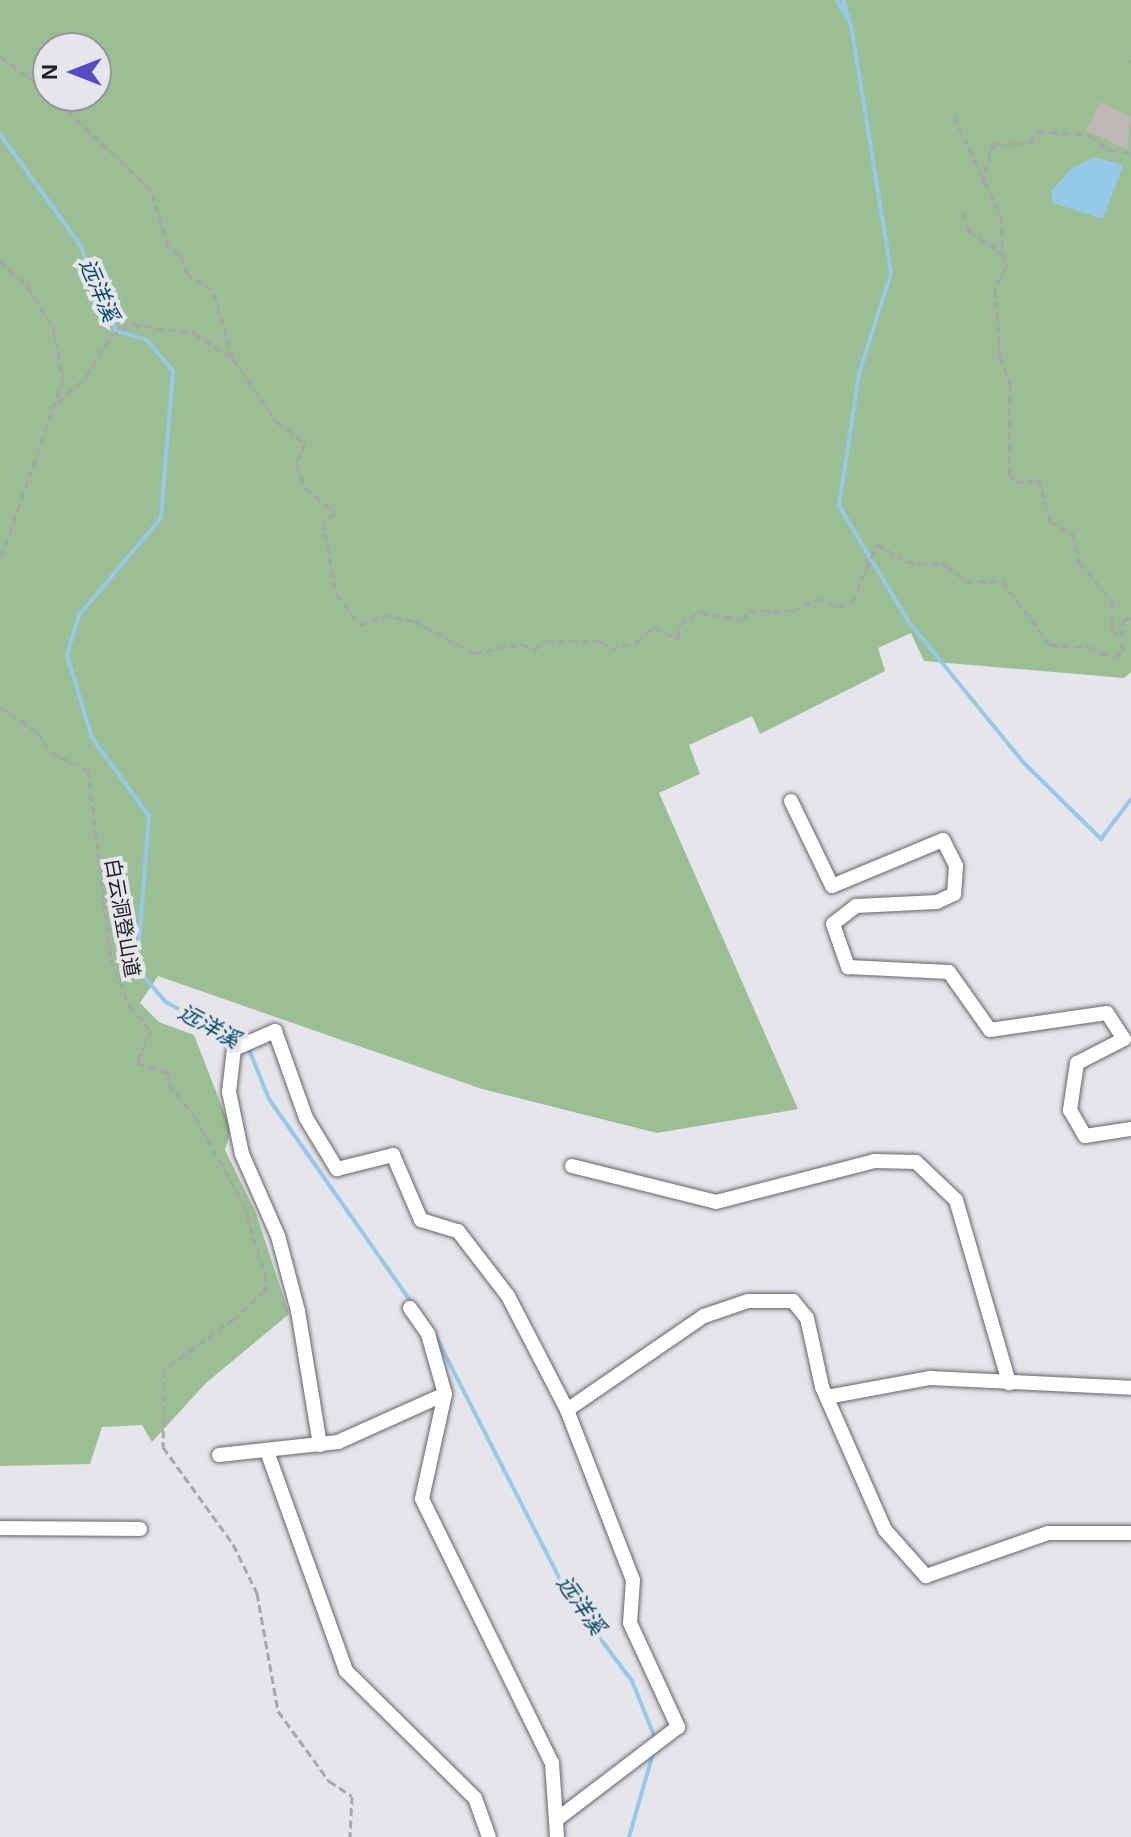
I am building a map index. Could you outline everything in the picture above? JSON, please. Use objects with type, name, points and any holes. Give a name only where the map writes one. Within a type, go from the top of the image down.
[{"type":"street","points":[[791,801],[832,886],[943,840],[956,866],[954,894],[937,902],[856,906],[833,924],[848,967],[949,972],[990,1030],[1107,1013],[1124,1039],[1077,1063],[1070,1110],[1085,1136],[1131,1129]]},
{"type":"street","points":[[320,1445],[282,1251],[242,1154],[229,1092],[234,1049],[275,1031],[306,1118],[337,1169],[393,1155],[421,1220],[458,1231],[508,1296],[567,1410],[633,1580],[630,1623],[678,1727],[556,1820]]},
{"type":"street","points":[[572,1166],[716,1202],[874,1161],[916,1162],[956,1200],[1009,1383]]},
{"type":"street","points":[[567,1410],[704,1316],[748,1301],[793,1301],[807,1318],[827,1397],[885,1530],[926,1576],[1048,1533],[1131,1533]]},
{"type":"street","points":[[410,1308],[428,1334],[445,1394],[422,1499],[552,1763],[557,1837]]},
{"type":"street","points":[[827,1397],[930,1378],[1131,1388]]},
{"type":"street","points":[[219,1455],[268,1454],[320,1445],[445,1394]]},
{"type":"street","points":[[268,1454],[346,1671],[475,1798],[489,1837]]},
{"type":"street","points":[[0,1528],[140,1529]]},
{"type":"path","points":[[0,56],[32,80]]},
{"type":"path","points":[[69,112],[151,190],[168,247],[180,254],[188,275],[213,290],[233,359],[277,422],[305,443],[296,464],[305,488],[335,513],[323,522],[336,594],[360,625],[383,615],[414,621],[474,653],[523,644],[534,650],[545,641],[601,641],[611,649],[637,642],[654,627],[678,639],[679,625],[700,612],[742,620],[749,611],[793,611],[817,599],[838,607],[852,602],[877,544],[907,562],[946,565],[966,582],[1002,581],[1050,645],[1089,647],[1114,658],[1124,651],[1118,640]]},
{"type":"path","points":[[954,116],[982,184],[1001,216],[1002,253],[1006,266],[995,289],[1010,384],[1009,473],[1016,482],[1039,479],[1050,521],[1073,534],[1079,562],[1112,601],[1112,630],[1121,637],[1124,619],[1131,618]]},
{"type":"path","points":[[982,184],[992,167],[993,144],[1030,143],[1038,131],[1089,135],[1131,153]]},
{"type":"path","points":[[963,213],[969,231],[1002,253]]},
{"type":"path","points":[[0,261],[27,286],[53,328],[63,379],[49,410],[0,561]]},
{"type":"path","points":[[49,410],[65,401],[119,332],[151,323],[194,333],[233,359]]},
{"type":"path","name":"白云洞登山道","points":[[0,707],[37,732],[50,752],[88,770],[111,959],[129,1005],[151,1031],[137,1063],[169,1073],[168,1084],[202,1127],[243,1203],[265,1274],[265,1290],[234,1319],[164,1370],[163,1447],[233,1544],[257,1593],[278,1711],[329,1781],[352,1796],[350,1837]]},
{"type":"green space","points":[[0,0],[1131,0],[1131,672],[1124,678],[924,661],[911,633],[878,648],[885,671],[760,734],[752,716],[689,745],[700,774],[659,793],[798,1109],[657,1133],[482,1089],[158,976],[140,1003],[159,1022],[194,1035],[231,1130],[225,1150],[256,1213],[289,1314],[206,1383],[152,1442],[142,1425],[102,1427],[90,1464],[0,1466]]},
{"type":"water","points":[[1095,157],[1123,165],[1103,219],[1053,203],[1051,191],[1072,168]]},
{"type":"building","points":[[1100,102],[1131,117],[1127,150],[1086,130]]},
{"type":"waterway","points":[[837,0],[851,25],[891,273],[859,374],[839,506],[908,621],[1023,762],[1101,839],[1131,799]]},
{"type":"waterway","points":[[843,0],[848,17]]},
{"type":"waterway","name":"远洋溪","points":[[0,134],[80,245],[116,331],[147,340],[173,371],[161,518],[79,615],[67,655],[92,738],[149,816],[137,969],[166,1002],[240,1043]]},
{"type":"waterway","name":"远洋溪","points":[[248,1047],[269,1099],[413,1305]]},
{"type":"waterway","name":"远洋溪","points":[[435,1335],[569,1597],[632,1681],[655,1738]]},
{"type":"waterway","name":"远洋溪","points":[[629,1837],[654,1750]]}]
